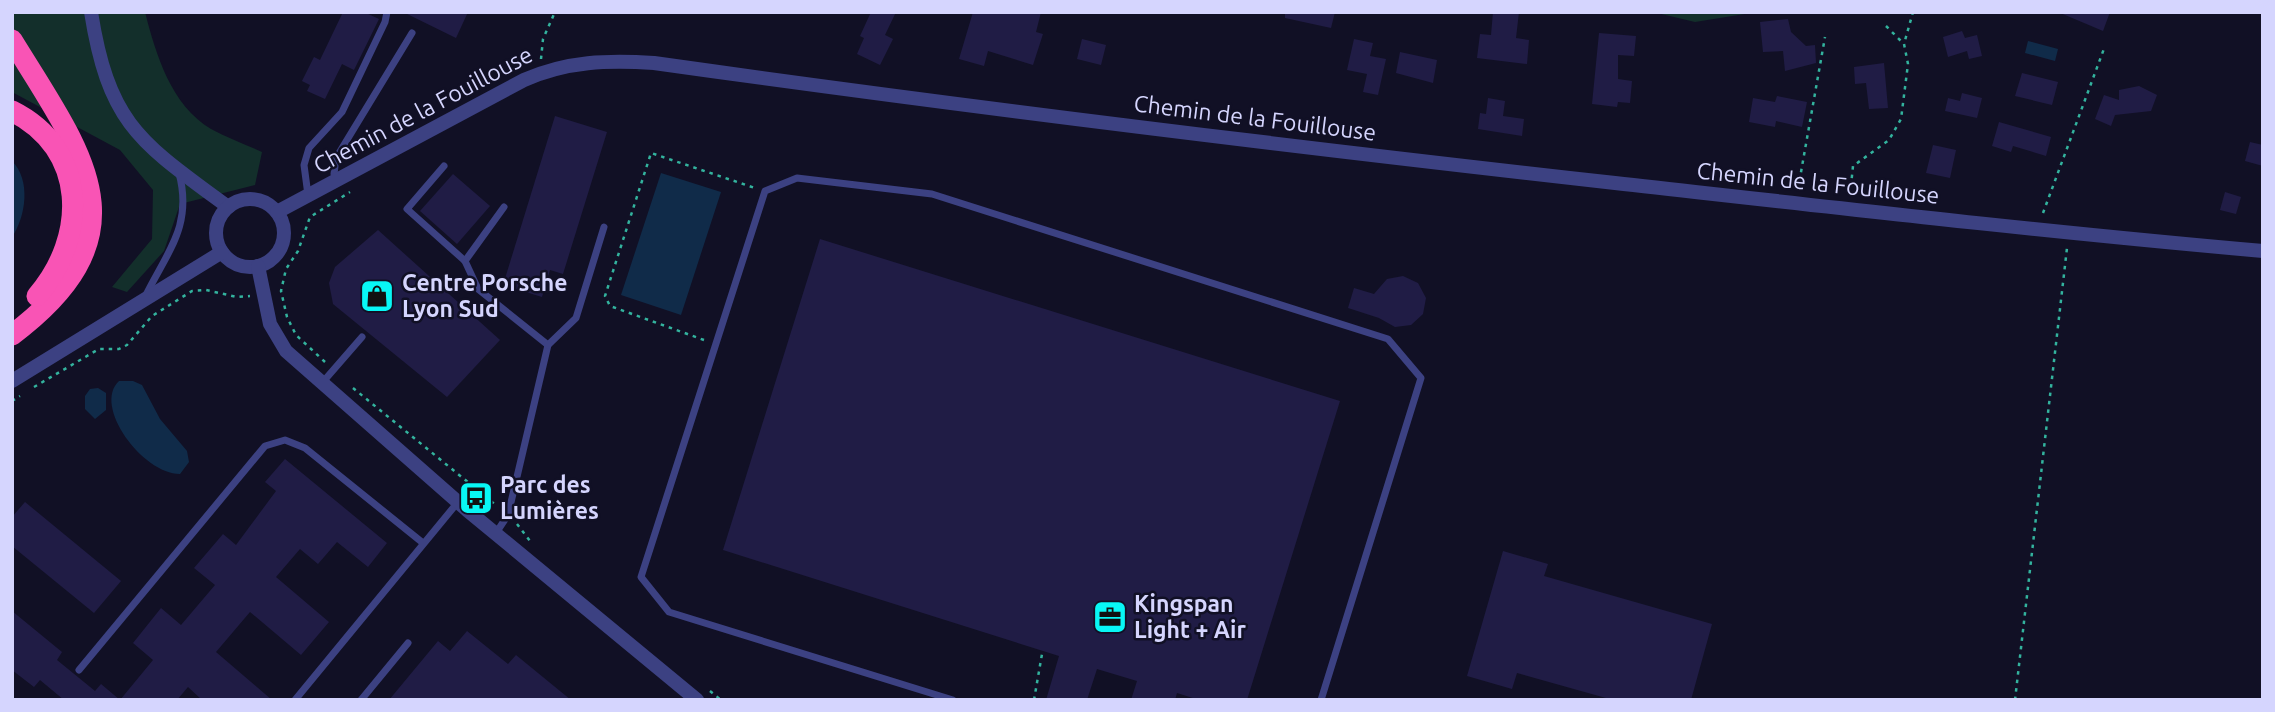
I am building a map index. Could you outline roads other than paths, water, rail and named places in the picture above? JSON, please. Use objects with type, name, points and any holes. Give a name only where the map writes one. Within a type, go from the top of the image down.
[{"type":"highway","points":[[12,40],[75,142],[86,168],[92,196],[88,236],[79,262],[51,301],[12,335]]},
{"type":"highway","points":[[12,111],[38,128],[59,154],[72,188],[73,213],[67,248],[56,270],[39,294],[12,319]]},
{"type":"street","points":[[91,12],[99,59],[112,96],[133,130],[179,173],[228,207]]},
{"type":"street","name":"Chemin de la Fouillouse","points":[[277,212],[540,72],[586,62],[654,63],[1091,121],[2068,234],[2263,251]]},
{"type":"street","points":[[248,198],[259,200],[277,212],[284,224],[285,238],[275,256],[258,266],[237,265],[222,252],[216,229],[228,207],[248,198]]},
{"type":"street","points":[[12,380],[222,252]]},
{"type":"street","points":[[258,266],[270,324],[286,351],[458,502],[691,698]]},
{"type":"lane","points":[[308,196],[304,165],[309,148],[342,112],[385,22],[387,12]]},
{"type":"lane","points":[[338,181],[334,173],[335,159],[412,33]]},
{"type":"lane","points":[[443,166],[407,209],[465,261],[478,289],[548,345]]},
{"type":"lane","points":[[143,300],[178,235],[185,195],[179,173]]},
{"type":"lane","points":[[953,700],[669,612],[642,577],[765,191],[797,178],[932,194],[1388,339],[1421,378],[1321,700]]},
{"type":"lane","points":[[465,261],[504,207]]},
{"type":"lane","points":[[495,533],[508,515],[548,345],[576,318],[604,228]]},
{"type":"lane","points":[[321,383],[362,337]]},
{"type":"lane","points":[[79,670],[265,446],[285,440],[305,448],[424,543]]},
{"type":"lane","points":[[295,700],[458,502]]},
{"type":"lane","points":[[361,700],[408,643]]},
{"type":"water","points":[[2028,41],[2058,49],[2055,61],[2025,53]]},
{"type":"water","points":[[12,161],[22,178],[24,198],[21,219],[12,237]]},
{"type":"water","points":[[661,173],[721,192],[681,315],[621,295]]},
{"type":"water","points":[[119,381],[133,381],[142,385],[160,419],[187,451],[189,462],[180,474],[166,471],[151,463],[126,437],[112,406],[112,392]]},
{"type":"water","points":[[98,388],[106,393],[106,410],[95,419],[85,409],[85,396],[90,389]]},
{"type":"place","name":"Centre Porsche Lyon Sud","points":[[377,296]]},
{"type":"place","name":"Parc des Lumières","points":[[476,498]]},
{"type":"place","name":"Kingspan Light + Air","points":[[1110,617]]}]
